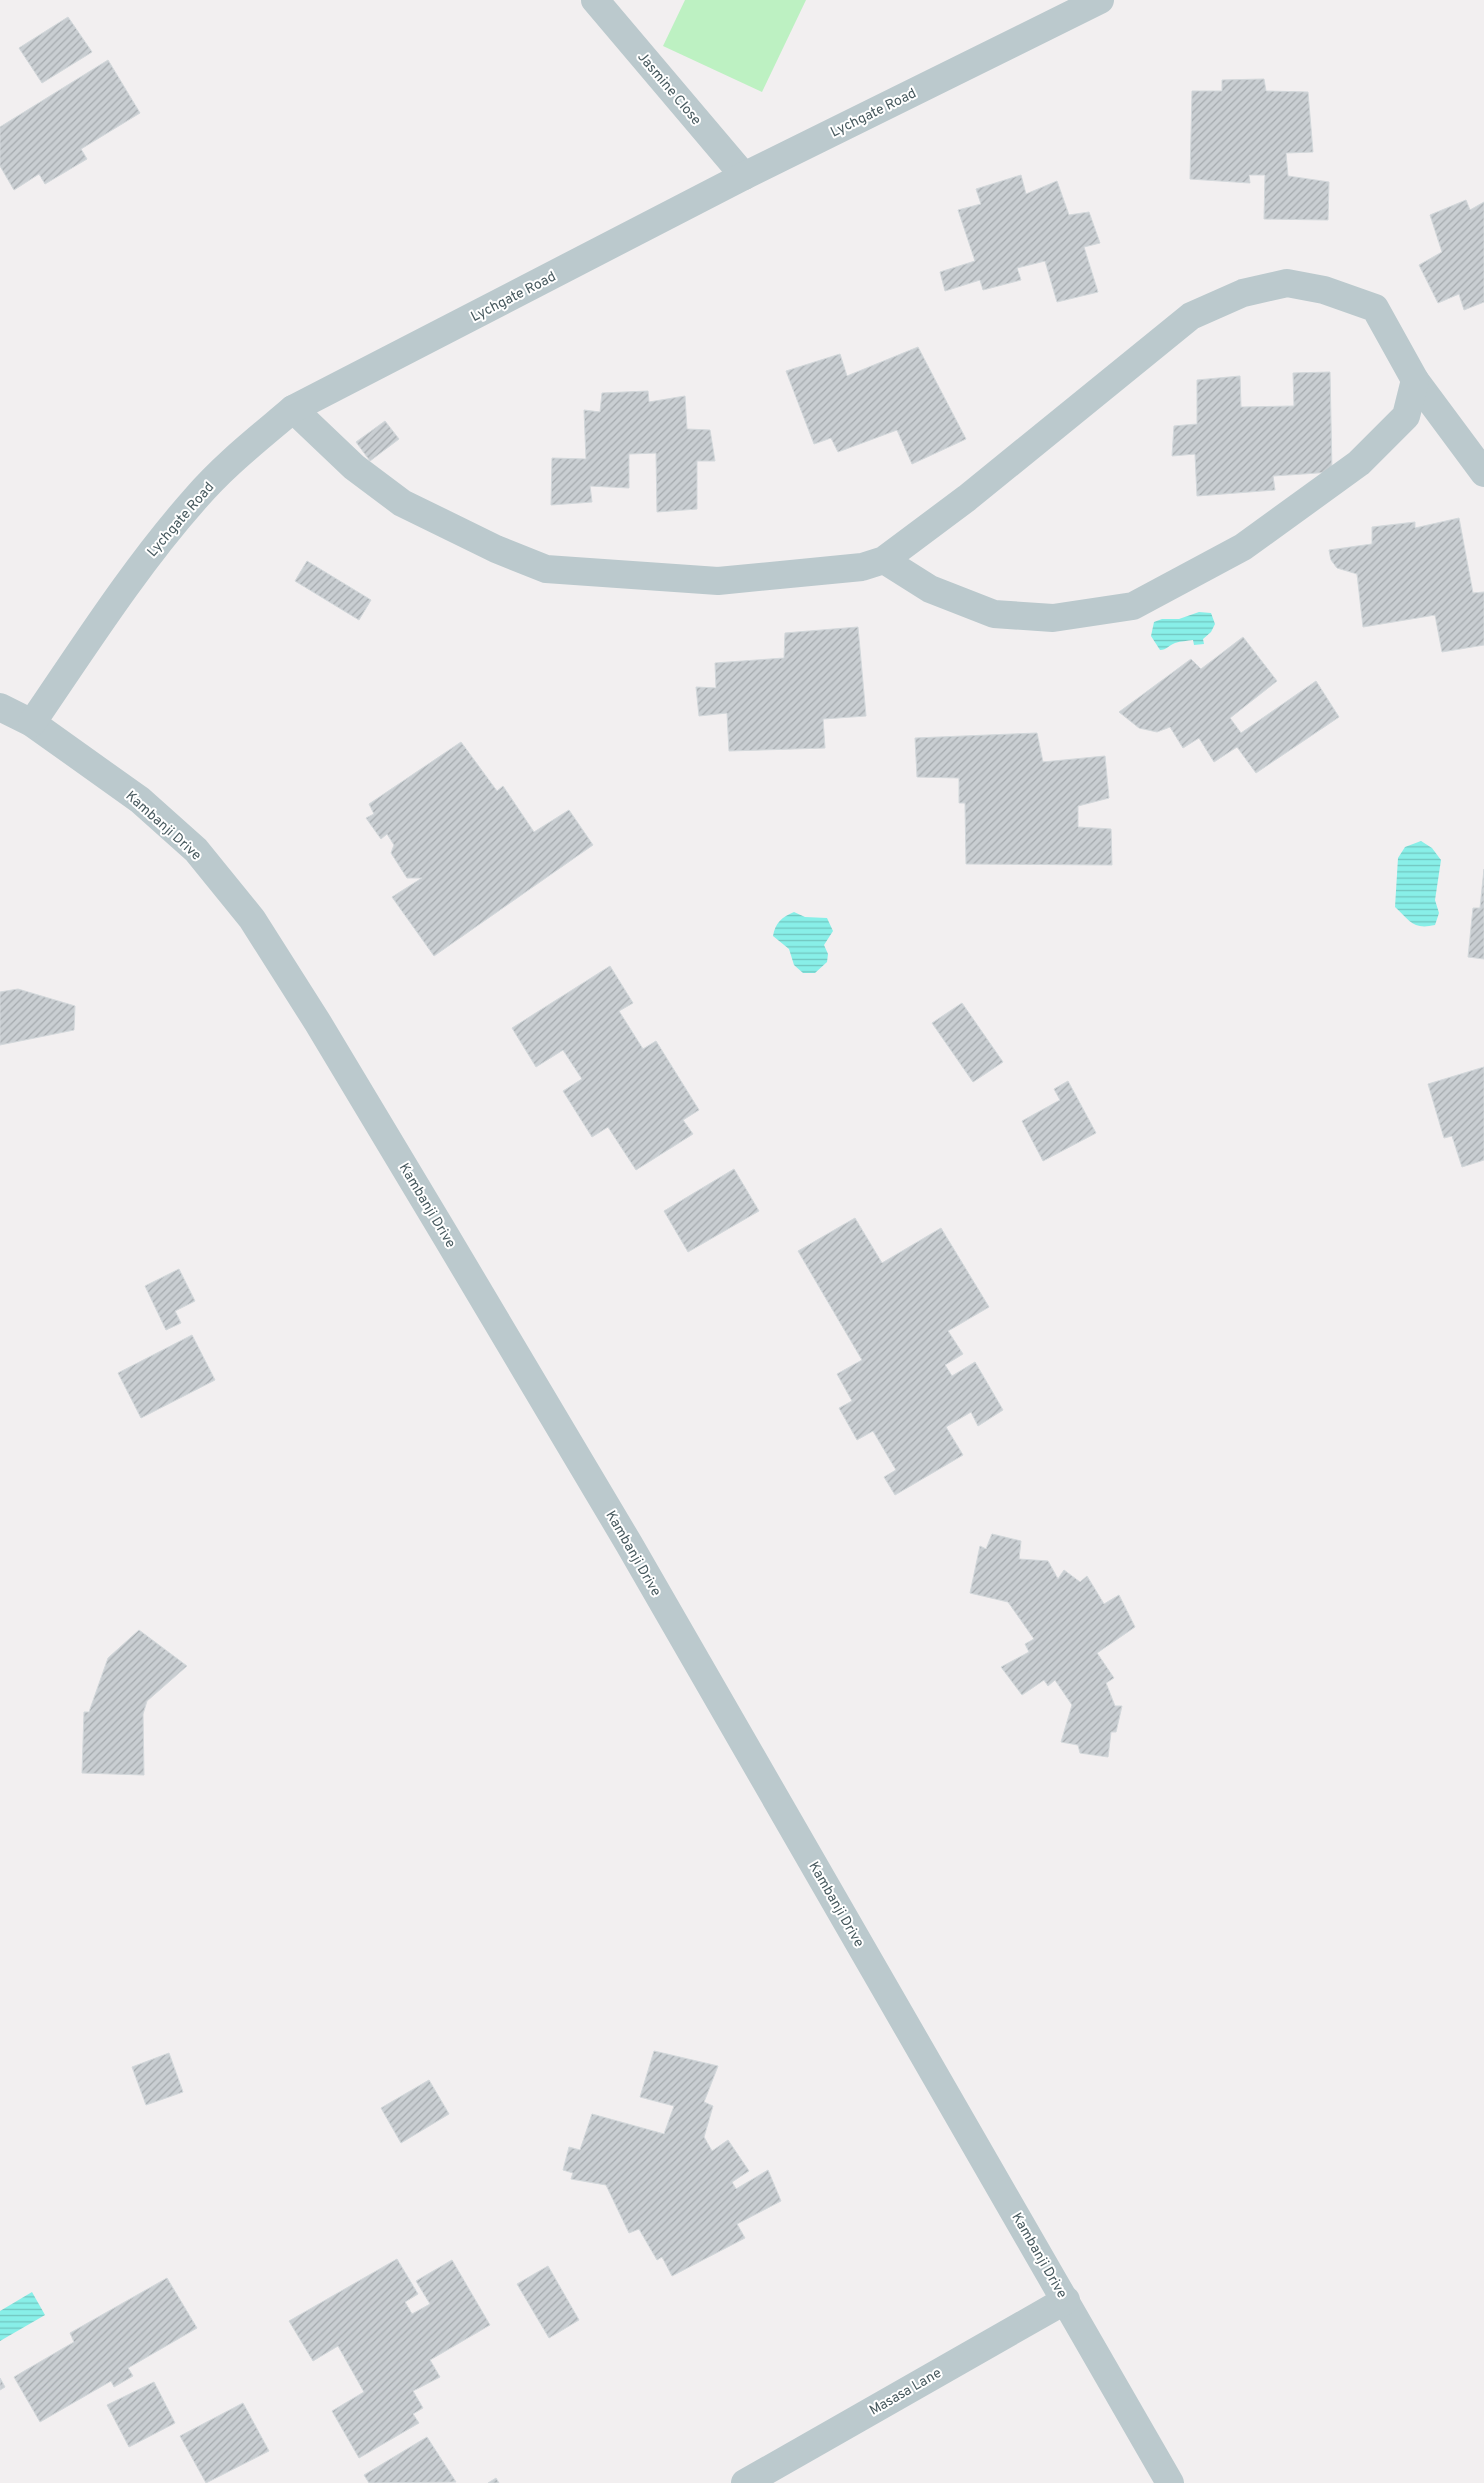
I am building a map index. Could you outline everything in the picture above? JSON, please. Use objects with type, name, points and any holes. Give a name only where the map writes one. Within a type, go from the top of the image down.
[{"type":"street","name":"Jasmine Close","points":[[595,0],[744,176]]},
{"type":"street","name":"Lychgate Road","points":[[32,723],[141,564],[196,498],[234,459],[293,409],[744,176],[1100,0]]},
{"type":"street","points":[[293,409],[354,467],[402,503],[496,549],[546,569],[718,581],[862,567],[884,560],[967,498],[1191,316],[1243,292],[1287,283],[1324,290],[1375,308],[1415,380],[1484,473]]},
{"type":"street","points":[[884,560],[930,588],[994,614],[1054,618],[1133,606],[1243,547],[1359,463],[1406,416],[1415,380]]},
{"type":"street","name":"Kambanji Drive","points":[[0,707],[32,723],[140,800],[196,850],[252,919],[318,1023],[448,1238],[619,1527],[1170,2483]]},
{"type":"street","name":"Masasa Lane","points":[[745,2483],[1066,2300]]},
{"type":"green space","points":[[685,0],[806,0],[762,92],[663,46]]},
{"type":"water","points":[[1199,612],[1211,613],[1215,624],[1211,632],[1203,639],[1204,644],[1194,645],[1193,640],[1184,641],[1160,650],[1151,636],[1154,622],[1162,619],[1179,619]]},
{"type":"water","points":[[1421,841],[1432,848],[1441,860],[1435,900],[1439,913],[1435,925],[1428,926],[1412,923],[1395,907],[1398,858],[1405,847]]},
{"type":"water","points":[[794,912],[805,917],[827,918],[833,931],[824,945],[828,954],[827,962],[815,973],[803,973],[794,965],[789,949],[773,936],[775,927],[780,921]]},
{"type":"water","points":[[32,2292],[45,2315],[0,2341],[0,2311]]},
{"type":"building","points":[[68,17],[92,52],[42,83],[19,48]]},
{"type":"building","points":[[108,60],[140,113],[81,149],[87,159],[45,184],[39,174],[14,190],[0,166],[0,127]]},
{"type":"building","points":[[1264,79],[1266,91],[1308,92],[1313,152],[1286,153],[1288,176],[1329,182],[1328,220],[1264,219],[1265,175],[1249,175],[1250,183],[1190,179],[1192,91],[1222,91],[1222,80]]},
{"type":"building","points":[[1021,175],[1026,194],[1057,181],[1069,215],[1089,212],[1100,243],[1084,247],[1098,292],[1057,302],[1045,261],[1017,268],[1021,280],[983,290],[980,280],[945,291],[940,272],[975,261],[958,210],[981,204],[976,189]]},
{"type":"building","points":[[1466,200],[1470,210],[1484,202],[1484,302],[1464,310],[1459,294],[1438,303],[1419,265],[1442,252],[1430,215]]},
{"type":"building","points":[[918,347],[966,439],[912,464],[897,430],[838,452],[831,438],[814,444],[786,371],[840,354],[847,376]]},
{"type":"building","points":[[1330,372],[1332,472],[1273,476],[1275,490],[1197,496],[1195,454],[1172,456],[1174,426],[1197,424],[1197,380],[1240,376],[1241,407],[1294,406],[1293,373]]},
{"type":"building","points":[[648,391],[649,402],[685,396],[687,429],[710,430],[715,461],[697,461],[697,509],[657,512],[656,453],[629,454],[629,488],[590,486],[592,502],[551,505],[552,458],[586,459],[584,410],[600,412],[602,393]]},
{"type":"building","points":[[385,421],[399,439],[370,461],[356,442]]},
{"type":"building","points":[[1459,518],[1473,593],[1484,592],[1484,645],[1442,652],[1435,615],[1363,627],[1357,574],[1337,568],[1331,560],[1329,550],[1372,544],[1372,527],[1415,522],[1415,528]]},
{"type":"building","points":[[307,561],[371,600],[359,620],[295,581]]},
{"type":"building","points":[[858,627],[866,716],[823,719],[825,748],[729,751],[727,713],[699,716],[696,687],[716,688],[715,663],[784,658],[785,633]]},
{"type":"building","points":[[1243,637],[1277,681],[1230,718],[1241,733],[1316,681],[1339,717],[1256,773],[1237,747],[1214,762],[1199,738],[1183,748],[1170,727],[1157,732],[1139,728],[1119,712],[1191,659],[1201,669]]},
{"type":"building","points":[[1037,733],[1043,762],[1105,756],[1109,798],[1078,806],[1078,827],[1111,829],[1112,865],[966,864],[965,803],[959,803],[959,778],[917,777],[915,738]]},
{"type":"building","points":[[461,742],[497,791],[503,786],[534,832],[569,810],[593,845],[434,956],[392,897],[422,878],[407,878],[391,853],[394,845],[387,834],[381,839],[366,818],[374,814],[369,804]]},
{"type":"building","points":[[1484,869],[1484,959],[1468,957],[1473,908],[1480,908]]},
{"type":"building","points":[[610,966],[633,1003],[619,1011],[643,1049],[656,1041],[699,1110],[683,1120],[693,1134],[636,1170],[608,1127],[592,1137],[563,1091],[582,1079],[563,1050],[536,1067],[512,1028]]},
{"type":"building","points":[[18,989],[75,1006],[74,1030],[0,1045],[0,992]]},
{"type":"building","points":[[962,1003],[1003,1062],[973,1082],[932,1023]]},
{"type":"building","points":[[1484,1067],[1484,1160],[1462,1167],[1452,1136],[1444,1138],[1428,1084]]},
{"type":"building","points":[[1068,1081],[1096,1133],[1043,1161],[1022,1121],[1060,1100],[1054,1089]]},
{"type":"building","points":[[734,1169],[759,1211],[688,1252],[664,1211]]},
{"type":"building","points":[[855,1218],[882,1263],[941,1228],[989,1307],[948,1331],[963,1354],[945,1365],[952,1376],[975,1362],[1003,1410],[978,1426],[971,1412],[946,1427],[963,1455],[895,1495],[884,1477],[896,1470],[873,1431],[857,1440],[839,1408],[852,1401],[837,1374],[862,1360],[798,1251]]},
{"type":"building","points":[[179,1269],[195,1301],[175,1311],[181,1323],[166,1330],[145,1286]]},
{"type":"building","points":[[192,1335],[215,1380],[141,1418],[118,1373]]},
{"type":"building","points":[[992,1534],[1021,1541],[1019,1559],[1048,1561],[1058,1579],[1064,1570],[1080,1582],[1087,1576],[1104,1604],[1119,1595],[1135,1627],[1097,1653],[1114,1678],[1106,1683],[1115,1706],[1122,1706],[1116,1732],[1111,1732],[1108,1757],[1080,1753],[1078,1745],[1061,1742],[1072,1705],[1055,1680],[1048,1686],[1044,1680],[1022,1695],[1001,1667],[1029,1652],[1025,1644],[1034,1639],[1008,1602],[970,1593],[980,1546],[986,1549]]},
{"type":"building","points":[[139,1630],[187,1666],[147,1701],[143,1714],[144,1775],[82,1773],[84,1712],[89,1712],[108,1658]]},
{"type":"building","points":[[654,2051],[718,2066],[704,2102],[713,2106],[704,2137],[712,2151],[728,2140],[749,2171],[732,2182],[736,2189],[768,2170],[781,2201],[737,2224],[745,2238],[672,2276],[662,2257],[657,2260],[639,2229],[629,2233],[606,2185],[571,2179],[573,2173],[563,2170],[569,2147],[580,2150],[592,2114],[664,2134],[674,2106],[640,2097]]},
{"type":"building","points":[[169,2053],[183,2092],[146,2105],[132,2067]]},
{"type":"building","points":[[429,2080],[449,2114],[401,2143],[381,2108]]},
{"type":"building","points":[[397,2259],[418,2294],[405,2302],[412,2314],[430,2304],[416,2281],[452,2260],[490,2325],[430,2360],[440,2377],[413,2391],[423,2408],[413,2414],[419,2423],[359,2458],[332,2411],[364,2392],[338,2346],[313,2361],[289,2321]]},
{"type":"building","points":[[548,2266],[579,2320],[549,2338],[517,2284]]},
{"type":"building","points":[[167,2278],[197,2328],[128,2368],[133,2376],[114,2387],[111,2381],[40,2422],[14,2377],[74,2342],[70,2333]]},
{"type":"building","points":[[0,2378],[5,2387],[0,2390]]},
{"type":"building","points":[[154,2382],[175,2423],[129,2447],[107,2405]]},
{"type":"building","points":[[243,2403],[269,2451],[206,2483],[180,2436]]},
{"type":"building","points":[[427,2437],[456,2482],[369,2483],[364,2475]]},
{"type":"building","points":[[496,2478],[499,2483],[488,2483]]}]
